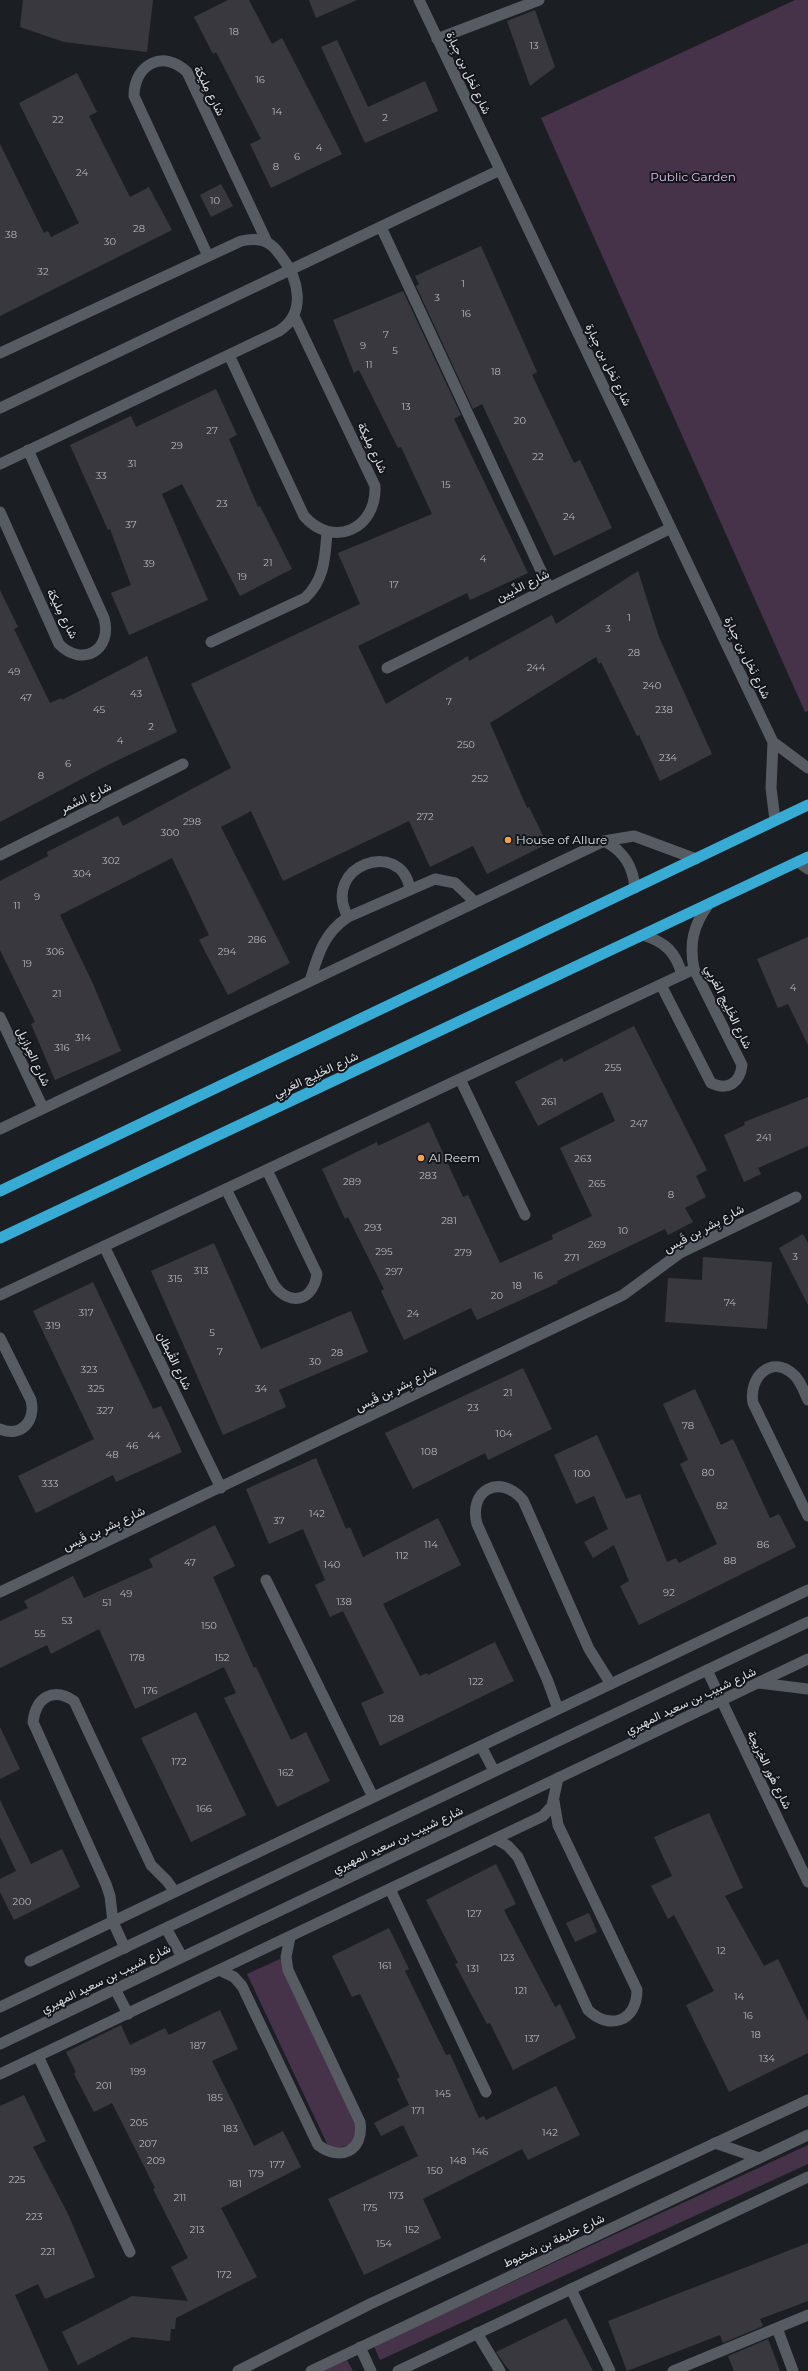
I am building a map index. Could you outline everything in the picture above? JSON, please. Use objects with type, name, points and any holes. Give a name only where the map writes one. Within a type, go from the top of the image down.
[{"type":"highway","points":[[0,1191],[696,859],[808,804]]},
{"type":"highway","name":"شارع الخَلِيج العَربِي","points":[[0,1238],[803,859]]},
{"type":"street","name":"شارع نَخل بن جِبارة","points":[[419,0],[773,742],[808,768]]},
{"type":"street","points":[[437,39],[539,0]]},
{"type":"street","name":"شارع مِليكة","points":[[208,256],[134,96],[136,80],[140,73],[145,67],[159,61],[174,62],[187,72],[267,242],[292,269],[298,295],[294,316],[375,486],[373,506],[363,522],[346,531],[327,532]]},
{"type":"street","points":[[0,408],[500,170]]},
{"type":"street","points":[[381,227],[549,588]]},
{"type":"street","points":[[0,353],[241,241],[250,239],[267,242]]},
{"type":"street","points":[[0,464],[279,331],[294,316]]},
{"type":"street","points":[[210,642],[305,598],[315,589],[324,567],[327,532],[310,523],[302,512],[229,355]]},
{"type":"street","name":"شارع مِليكة","points":[[0,512],[59,644],[71,654],[79,656],[94,652],[104,641],[106,633],[104,618],[28,450]]},
{"type":"street","name":"شارع الدِّيين","points":[[387,668],[671,528]]},
{"type":"street","name":"شارع نَخل بن جِبارة","points":[[773,742],[771,788],[775,820]]},
{"type":"street","name":"شارع السَّمر","points":[[0,855],[183,764]]},
{"type":"street","points":[[0,1129],[604,841],[634,836],[696,859]]},
{"type":"street","points":[[604,841],[613,845],[627,859],[634,878],[635,888]]},
{"type":"street","points":[[803,859],[808,869]]},
{"type":"street","points":[[348,917],[341,896],[343,886],[351,874],[363,865],[382,862],[400,868],[409,881],[410,889]]},
{"type":"street","points":[[310,981],[326,937],[348,917],[428,881],[448,880],[460,886],[476,902]]},
{"type":"street","name":"شارع الخَلِيج العَربِي","points":[[661,985],[706,1076],[715,1085],[729,1087],[736,1082],[741,1074],[742,1065],[694,969],[691,953],[692,935],[698,919],[708,905]]},
{"type":"street","points":[[643,935],[657,939],[669,948],[678,960],[682,975]]},
{"type":"street","points":[[0,1295],[694,969]]},
{"type":"street","name":"شارع العِرازِيل","points":[[0,1017],[44,1108]]},
{"type":"street","points":[[460,1079],[525,1215]]},
{"type":"street","points":[[226,1189],[274,1285],[280,1294],[290,1298],[300,1298],[310,1293],[316,1285],[317,1274],[268,1170]]},
{"type":"street","name":"شارع بِشر بن قَيس","points":[[0,1592],[221,1488],[623,1295],[680,1253],[796,1197]]},
{"type":"street","name":"شارع القُبطان","points":[[104,1246],[221,1488]]},
{"type":"street","points":[[0,1338],[31,1400],[33,1410],[31,1419],[25,1427],[17,1432],[7,1432],[0,1429]]},
{"type":"street","points":[[808,1400],[795,1375],[787,1369],[777,1367],[767,1369],[759,1374],[753,1383],[751,1393],[752,1403],[808,1516]]},
{"type":"street","points":[[558,1710],[547,1679],[477,1524],[474,1513],[477,1501],[483,1492],[494,1487],[505,1486],[515,1491],[523,1500],[589,1649],[611,1684]]},
{"type":"street","points":[[266,1580],[373,1797]]},
{"type":"street","points":[[30,1961],[808,1590]]},
{"type":"street","name":"شارع شبيب بن سعيد المهيري","points":[[0,2007],[808,1622]]},
{"type":"street","name":"شارع شبيب بن سعيد المهيري","points":[[0,2044],[808,1660]]},
{"type":"street","name":"شارع هُور الخِرَيجة","points":[[707,1670],[808,1882]]},
{"type":"street","points":[[760,1682],[808,1689]]},
{"type":"street","name":"شارع شبيب بن سعيد المهيري","points":[[125,1948],[113,1922],[108,1890],[34,1722],[36,1708],[46,1697],[56,1694],[66,1696],[74,1701],[151,1864],[155,1871],[167,1881],[174,1892]]},
{"type":"street","points":[[481,1746],[494,1771]]},
{"type":"street","points":[[0,2074],[543,1816],[552,1806],[558,1778]]},
{"type":"street","points":[[496,1839],[508,1846],[518,1857],[588,2010],[596,2017],[605,2021],[616,2021],[625,2017],[633,2010],[637,2000],[637,1990],[558,1825],[554,1798]]},
{"type":"street","points":[[390,1889],[486,2092]]},
{"type":"street","points":[[166,1928],[182,1957]]},
{"type":"street","points":[[219,1970],[234,1977],[242,1986],[318,2145],[327,2152],[338,2154],[349,2151],[357,2144],[362,2133],[360,2122],[288,1970],[286,1957],[290,1937]]},
{"type":"street","points":[[115,1989],[128,2014]]},
{"type":"street","points":[[38,2056],[130,2252]]},
{"type":"street","points":[[238,2371],[370,2304],[808,2100]]},
{"type":"street","name":"شارع خليفة بن شخبوط","points":[[310,2371],[808,2135]]},
{"type":"street","points":[[715,2143],[759,2158]]},
{"type":"street","points":[[398,2371],[808,2177]]},
{"type":"street","points":[[571,2289],[610,2371]]},
{"type":"street","points":[[673,2371],[699,2366],[777,2328],[808,2315]]},
{"type":"street","points":[[777,2328],[793,2371]]},
{"type":"street","points":[[477,2334],[500,2371]]},
{"type":"street","points":[[360,2348],[371,2371]]},
{"type":"green space","name":"Public Garden","points":[[795,0],[808,0],[808,711],[805,712],[541,118]]},
{"type":"green space","points":[[280,1959],[363,2129],[349,2145],[330,2150],[247,1974]]},
{"type":"green space","points":[[808,2145],[808,2164],[380,2360],[374,2346]]},
{"type":"green space","points":[[347,2360],[353,2371],[324,2371]]},
{"type":"building","points":[[23,0],[153,0],[147,52],[64,42],[20,27]]},
{"type":"building","points":[[228,0],[249,0],[272,44],[282,38],[342,154],[271,188],[250,144],[261,139],[216,52],[213,54],[194,17]]},
{"type":"building","points":[[309,0],[357,0],[316,18]]},
{"type":"building","points":[[535,10],[555,67],[530,86],[507,21]]},
{"type":"building","points":[[337,40],[368,107],[425,81],[438,111],[365,143],[321,47]]},
{"type":"building","points":[[77,73],[97,112],[89,116],[130,197],[149,187],[172,230],[0,316],[0,144],[44,233],[48,231],[51,237],[79,223],[19,103]]},
{"type":"building","points":[[221,184],[233,206],[211,217],[200,195]]},
{"type":"building","points":[[481,246],[537,372],[532,375],[574,463],[580,460],[612,528],[554,556],[482,404],[473,409],[416,286],[419,284],[415,276]]},
{"type":"building","points":[[403,291],[461,415],[454,419],[528,573],[470,600],[467,593],[358,646],[386,704],[468,656],[469,661],[552,615],[556,624],[638,571],[659,637],[712,754],[660,781],[639,735],[637,736],[601,662],[599,664],[596,657],[490,723],[527,808],[529,807],[547,844],[487,874],[473,846],[430,867],[409,821],[283,881],[251,811],[221,827],[290,963],[228,995],[199,940],[209,935],[172,858],[60,915],[93,984],[121,1051],[55,1080],[31,1024],[35,1022],[0,950],[0,881],[48,856],[47,852],[118,816],[123,826],[231,768],[191,684],[360,604],[338,553],[432,514],[401,447],[398,448],[359,370],[354,373],[333,320]]},
{"type":"building","points":[[216,389],[237,435],[229,439],[258,507],[260,506],[292,569],[240,596],[182,484],[162,494],[208,600],[129,635],[111,593],[131,585],[110,529],[108,530],[70,445],[131,416],[136,427]]},
{"type":"building","points":[[0,590],[18,627],[14,629],[50,703],[61,698],[62,700],[147,656],[177,732],[108,765],[0,822]]},
{"type":"building","points":[[808,937],[808,1045],[788,1004],[778,1008],[757,959]]},
{"type":"building","points":[[634,1026],[707,1170],[696,1176],[706,1197],[685,1208],[693,1222],[668,1235],[665,1229],[557,1281],[558,1283],[477,1320],[471,1308],[404,1340],[381,1291],[384,1289],[348,1217],[345,1219],[322,1169],[377,1142],[378,1146],[429,1122],[463,1197],[468,1195],[500,1263],[553,1239],[552,1235],[592,1216],[560,1148],[615,1121],[602,1092],[538,1126],[515,1082],[562,1058],[564,1062]]},
{"type":"building","points":[[808,1097],[808,1146],[758,1168],[761,1174],[744,1182],[724,1135],[745,1125],[744,1122]]},
{"type":"building","points":[[803,1234],[808,1243],[808,1305],[779,1248]]},
{"type":"building","points":[[214,1243],[261,1349],[351,1311],[368,1352],[279,1390],[286,1407],[223,1435],[151,1271]]},
{"type":"building","points":[[703,1257],[772,1262],[767,1329],[665,1322],[668,1278],[702,1280]]},
{"type":"building","points":[[93,1282],[153,1409],[161,1406],[182,1452],[116,1482],[113,1475],[36,1513],[18,1476],[94,1439],[33,1311]]},
{"type":"building","points":[[523,1368],[552,1429],[488,1460],[485,1453],[413,1489],[385,1433]]},
{"type":"building","points":[[695,1389],[721,1445],[733,1439],[770,1518],[779,1514],[796,1547],[639,1625],[620,1586],[629,1581],[614,1545],[593,1558],[584,1542],[608,1529],[594,1496],[576,1504],[554,1455],[597,1435],[626,1499],[640,1494],[667,1562],[676,1558],[679,1563],[717,1544],[680,1464],[688,1460],[663,1404]]},
{"type":"building","points":[[316,1458],[346,1529],[350,1527],[363,1557],[438,1518],[461,1565],[383,1604],[420,1676],[427,1673],[428,1675],[495,1642],[514,1681],[380,1746],[361,1703],[384,1693],[343,1611],[330,1617],[315,1585],[325,1580],[303,1529],[269,1544],[246,1489]]},
{"type":"building","points":[[215,1525],[235,1566],[213,1577],[254,1668],[256,1667],[291,1740],[306,1732],[330,1781],[277,1807],[224,1698],[236,1693],[224,1667],[135,1709],[99,1629],[51,1654],[47,1645],[0,1668],[0,1621],[28,1608],[24,1601],[73,1576],[84,1598],[153,1567],[149,1559]]},
{"type":"building","points":[[196,1712],[246,1815],[191,1842],[141,1738]]},
{"type":"building","points":[[0,1727],[20,1769],[0,1779]]},
{"type":"building","points":[[0,1800],[31,1864],[62,1849],[80,1887],[14,1920],[0,1892],[0,1879],[16,1871],[0,1837]]},
{"type":"building","points":[[709,1813],[743,1888],[725,1896],[764,1966],[778,1959],[808,2021],[808,2053],[729,2092],[686,2005],[714,1991],[674,1915],[668,1919],[651,1886],[672,1876],[654,1837]]},
{"type":"building","points":[[496,1864],[516,1904],[504,1910],[555,2007],[560,2004],[576,2038],[513,2070],[490,2023],[487,2024],[455,1964],[458,1963],[426,1900]]},
{"type":"building","points":[[589,1913],[597,1932],[575,1942],[566,1923]]},
{"type":"building","points":[[389,1928],[409,1969],[405,1971],[446,2055],[450,2054],[479,2118],[484,2116],[486,2120],[556,2086],[580,2135],[528,2160],[522,2149],[423,2199],[441,2238],[364,2275],[328,2199],[418,2156],[403,2125],[381,2136],[374,2123],[409,2105],[397,2079],[400,2077],[360,1994],[352,1997],[332,1956]]},
{"type":"building","points":[[220,2010],[238,2049],[212,2061],[254,2146],[283,2131],[301,2167],[221,2208],[257,2277],[176,2318],[175,2329],[171,2329],[170,2341],[132,2337],[78,2365],[62,2332],[132,2296],[188,2301],[171,2267],[188,2258],[112,2103],[94,2112],[74,2074],[76,2072],[66,2052],[121,2025],[130,2045],[165,2028],[169,2035]]},
{"type":"building","points":[[24,2095],[46,2141],[33,2147],[68,2214],[95,2277],[45,2299],[38,2284],[15,2295],[49,2371],[0,2371],[0,2106]]},
{"type":"building","points":[[808,2243],[808,2301],[760,2319],[763,2326],[723,2343],[720,2335],[627,2371],[608,2321]]},
{"type":"building","points":[[566,2318],[593,2371],[510,2371],[496,2352]]},
{"type":"building","points":[[768,2339],[780,2371],[734,2371],[728,2356]]},
{"type":"place","name":"House of Allure","points":[[508,840]]},
{"type":"place","name":"Al Reem","points":[[421,1158]]}]
